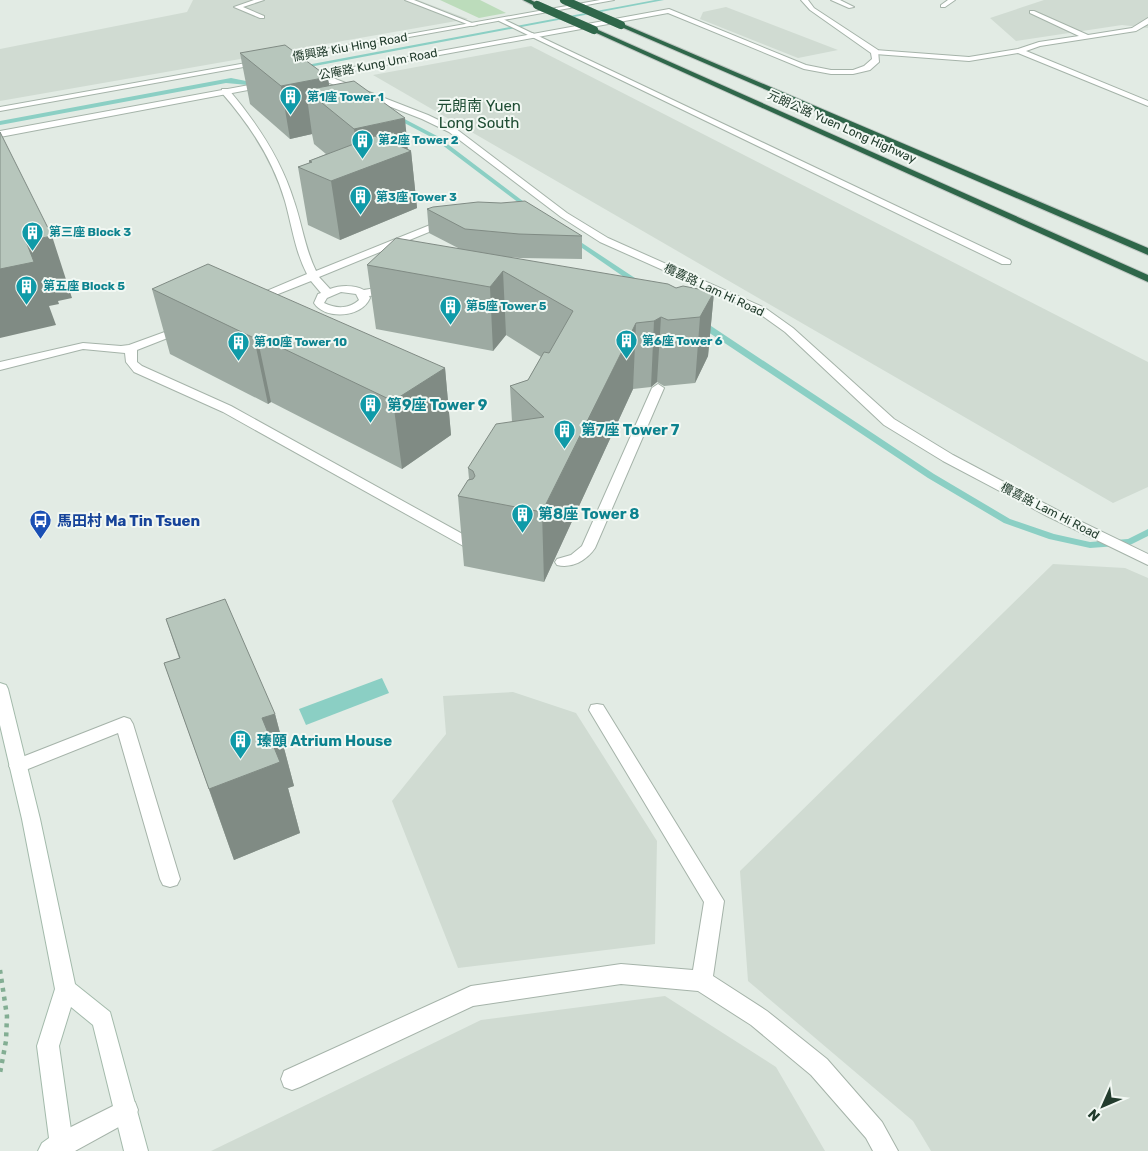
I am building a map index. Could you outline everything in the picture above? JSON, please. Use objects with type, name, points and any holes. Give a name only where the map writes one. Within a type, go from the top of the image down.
[{"type":"highway","name":"元朗公路 Yuen Long Highway","points":[[526,0],[1148,279]]},
{"type":"highway","name":"元朗公路 Yuen Long Highway","points":[[564,0],[1148,252]]},
{"type":"street","points":[[261,0],[237,7],[262,17]]},
{"type":"street","points":[[408,0],[474,25]]},
{"type":"street","name":"僑興路 Kiu Hing Road","points":[[0,109],[611,0]]},
{"type":"street","points":[[804,0],[812,10],[875,52],[969,59],[1019,51],[1039,44],[1138,29],[1148,20]]},
{"type":"street","points":[[834,0],[852,7]]},
{"type":"street","points":[[943,6],[952,0]]},
{"type":"street","name":"公庵路 Kung Um Road","points":[[298,79],[668,11],[804,67],[831,72],[853,72],[867,68],[876,60],[875,52]]},
{"type":"street","points":[[1032,12],[1087,36]]},
{"type":"street","points":[[501,20],[1006,262]]},
{"type":"street","points":[[1019,51],[1148,104]]},
{"type":"street","name":"欖喜路 Lam Hi Road","points":[[317,75],[425,117],[452,130],[588,231],[604,240],[761,310],[789,330],[889,422],[948,458],[1052,513],[1148,560]]},
{"type":"street","points":[[0,134],[279,82]]},
{"type":"street","points":[[225,91],[251,121],[274,160],[290,202],[305,257],[313,276],[327,293]]},
{"type":"street","points":[[243,304],[457,217]]},
{"type":"street","points":[[363,294],[364,301],[355,308],[333,311],[321,306],[319,303],[322,296],[327,293],[347,289],[363,294],[388,290],[407,293]]},
{"type":"street","points":[[0,366],[83,346],[121,350],[132,348],[199,322]]},
{"type":"street","points":[[132,348],[129,357],[131,363],[138,369],[227,409],[472,545]]},
{"type":"street","points":[[562,562],[572,561],[581,556],[588,548],[658,388]]},
{"type":"street","points":[[0,689],[66,989],[48,1046],[58,1149],[127,1110]]},
{"type":"street","points":[[597,710],[714,901],[702,982]]},
{"type":"street","points":[[18,766],[124,724],[170,879]]},
{"type":"street","points":[[292,1079],[471,996],[622,974],[702,982],[759,1018],[819,1067],[874,1130],[886,1151]]},
{"type":"street","points":[[66,989],[102,1019],[127,1110],[136,1151]]},
{"type":"path","points":[[0,970],[7,1016],[6,1041],[0,1073]]},
{"type":"shaded area","points":[[193,0],[418,0],[468,19],[0,101],[0,49],[187,12]]},
{"type":"shaded area","points":[[1044,0],[1148,0],[1148,28],[1122,25],[1016,41],[990,18]]},
{"type":"shaded area","points":[[726,7],[838,50],[798,58],[700,19],[703,12]]},
{"type":"shaded area","points":[[531,46],[1148,362],[1148,487],[1113,503],[373,75]]},
{"type":"shaded area","points":[[1053,564],[1125,568],[1148,578],[1148,1151],[931,1151],[913,1121],[748,981],[740,871]]},
{"type":"shaded area","points":[[513,692],[576,713],[657,841],[655,944],[458,968],[392,801],[446,734],[443,696]]},
{"type":"shaded area","points":[[665,996],[776,1067],[825,1151],[211,1151],[481,1020]]},
{"type":"green space","points":[[440,0],[480,0],[506,13],[479,18]]},
{"type":"water","points":[[382,678],[389,693],[306,725],[299,709]]},
{"type":"building","points":[[285,45],[328,77],[281,86],[240,53]]},
{"type":"building","points":[[354,81],[405,118],[354,129],[306,90]]},
{"type":"building","points":[[0,132],[52,236],[37,239],[38,242],[27,244],[34,262],[0,269]]},
{"type":"building","points":[[394,132],[400,146],[411,151],[331,181],[298,167],[375,136],[379,138]]},
{"type":"building","points":[[525,201],[582,236],[519,234],[465,229],[427,209],[478,202]]},
{"type":"building","points":[[396,238],[668,284],[676,288],[683,286],[714,292],[700,317],[668,320],[661,317],[654,321],[636,323],[542,512],[458,496],[468,480],[473,479],[475,476],[473,471],[468,468],[496,424],[544,417],[510,386],[528,380],[544,352],[549,353],[573,311],[503,271],[490,287],[367,265]]},
{"type":"building","points":[[208,264],[445,368],[393,401],[257,336],[254,338],[152,289]]},
{"type":"building","points":[[225,599],[275,714],[262,718],[280,762],[209,789],[164,663],[180,658],[166,619]]},
{"type":"waterway","points":[[299,67],[662,0]]},
{"type":"waterway","points":[[0,123],[231,80]]},
{"type":"waterway","points":[[226,81],[258,84]]},
{"type":"waterway","points":[[393,115],[435,137],[529,208]]},
{"type":"waterway","points":[[571,238],[640,284]]},
{"type":"waterway","points":[[699,322],[931,476],[1007,521],[1052,537],[1090,545],[1130,542],[1148,532]]},
{"type":"place","name":"第1座 Tower 1","points":[[291,116]]},
{"type":"place","name":"第2座 Tower 2","points":[[362,159]]},
{"type":"place","name":"第3座 Tower 3","points":[[360,216]]},
{"type":"place","name":"第三座 Block 3","points":[[33,251]]},
{"type":"place","name":"第五座 Block 5","points":[[27,305]]},
{"type":"place","name":"第5座 Tower 5","points":[[450,325]]},
{"type":"place","name":"第6座 Tower 6","points":[[626,360]]},
{"type":"place","name":"第10座 Tower 10","points":[[238,361]]},
{"type":"place","name":"第9座 Tower 9","points":[[371,424]]},
{"type":"place","name":"第7座 Tower 7","points":[[565,449]]},
{"type":"place","name":"第8座 Tower 8","points":[[522,533]]},
{"type":"place","name":"馬田村 Ma Tin Tsuen","points":[[41,540]]},
{"type":"place","name":"瑧頤 Atrium House","points":[[241,760]]},
{"type":"district","name":"元朗南 Yuen Long South","points":[[479,114]]}]
